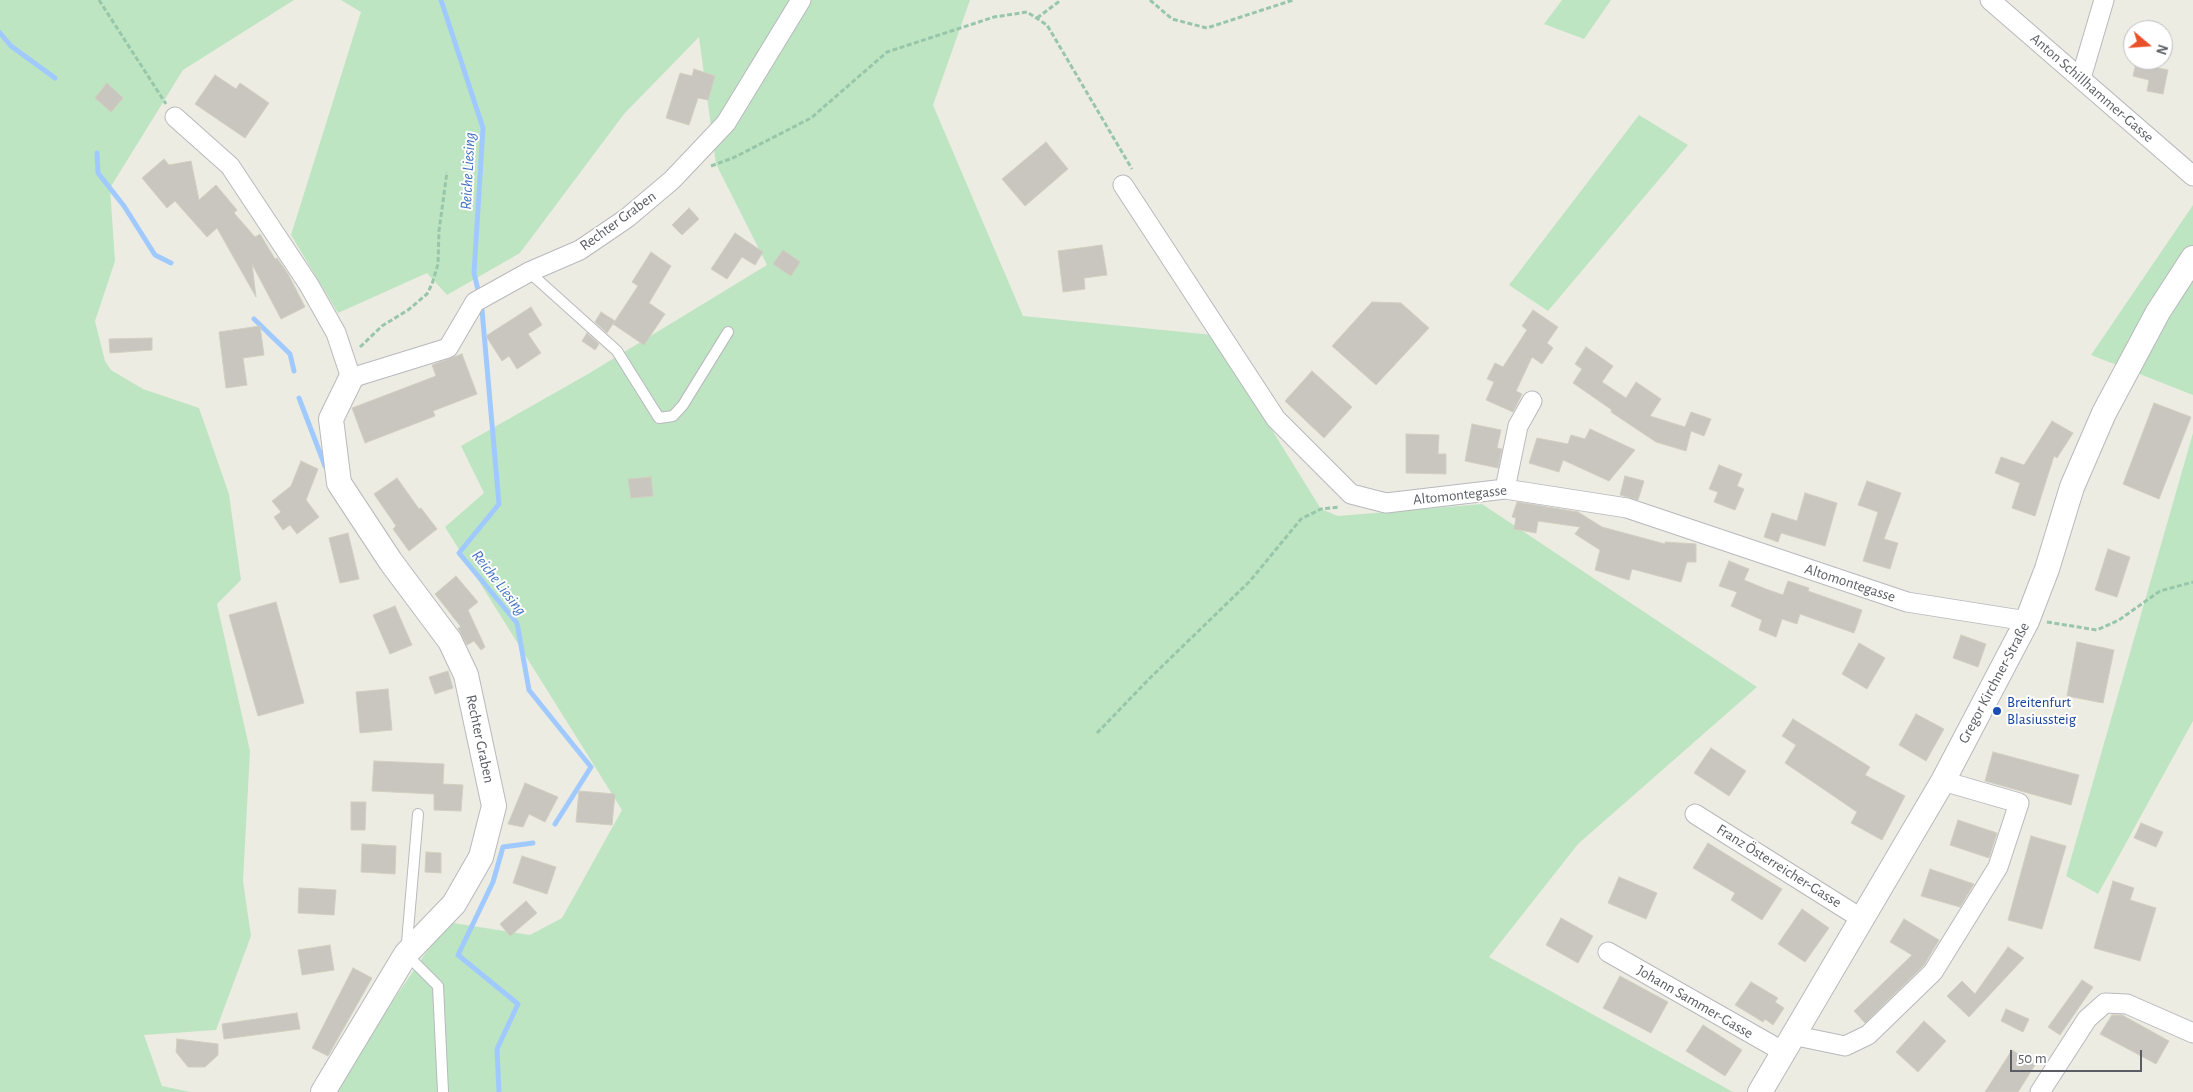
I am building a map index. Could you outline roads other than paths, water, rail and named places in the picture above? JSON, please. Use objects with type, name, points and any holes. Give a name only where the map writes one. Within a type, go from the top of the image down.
[{"type":"street","name":"Rechter Graben","points":[[323,1092],[406,954],[454,904],[482,857],[494,806],[466,675],[450,641],[391,562],[339,483],[332,419],[351,378],[448,348],[474,302],[529,272],[580,250],[627,218],[672,180],[726,123],[801,0]]},
{"type":"street","name":"Anton Schillhammer-Gasse","points":[[1990,0],[2193,176]]},
{"type":"street","points":[[2081,78],[2104,0]]},
{"type":"street","points":[[175,117],[230,166],[309,285],[336,333],[351,378]]},
{"type":"street","name":"Altomontegasse","points":[[1123,184],[1276,419],[1351,494],[1386,503],[1506,489],[1627,508],[1907,602],[2027,621]]},
{"type":"street","name":"Gregor Kirchner-Straße","points":[[1760,1092],[1942,781],[2027,621],[2047,569],[2072,487],[2104,413],[2158,312],[2193,258]]},
{"type":"street","points":[[1506,489],[1518,426],[1532,401]]},
{"type":"street","name":"Johann Sammer-Gasse","points":[[1608,952],[1787,1043],[1846,1046],[1868,1035],[1933,972],[1998,868],[2019,803],[1942,781]]},
{"type":"street","name":"Franz Österreicher-Gasse","points":[[1695,814],[1862,919]]},
{"type":"street","points":[[2040,1092],[2087,1019],[2105,1003],[2127,1004],[2193,1033]]},
{"type":"lane","points":[[529,272],[617,351],[659,418],[673,416],[684,406],[728,332]]},
{"type":"lane","points":[[418,814],[406,954],[438,986],[443,1092]]},
{"type":"waterway","name":"Reiche Liesing","points":[[441,0],[483,128],[474,273],[478,290]]},
{"type":"waterway","points":[[0,33],[11,46],[55,78]]},
{"type":"waterway","points":[[97,153],[98,173],[124,206],[155,255],[171,263]]},
{"type":"waterway","name":"Reiche Liesing","points":[[482,310],[499,504],[459,553],[517,623],[529,690],[591,767],[555,824]]},
{"type":"waterway","points":[[254,319],[290,354],[294,371]]},
{"type":"waterway","points":[[299,398],[325,466]]},
{"type":"waterway","name":"Reiche Liesing","points":[[499,1092],[497,1049],[518,1004],[458,955],[493,882],[503,847],[533,843]]},
{"type":"place","name":"Breitenfurt Blasiussteig","points":[[1997,711]]}]
